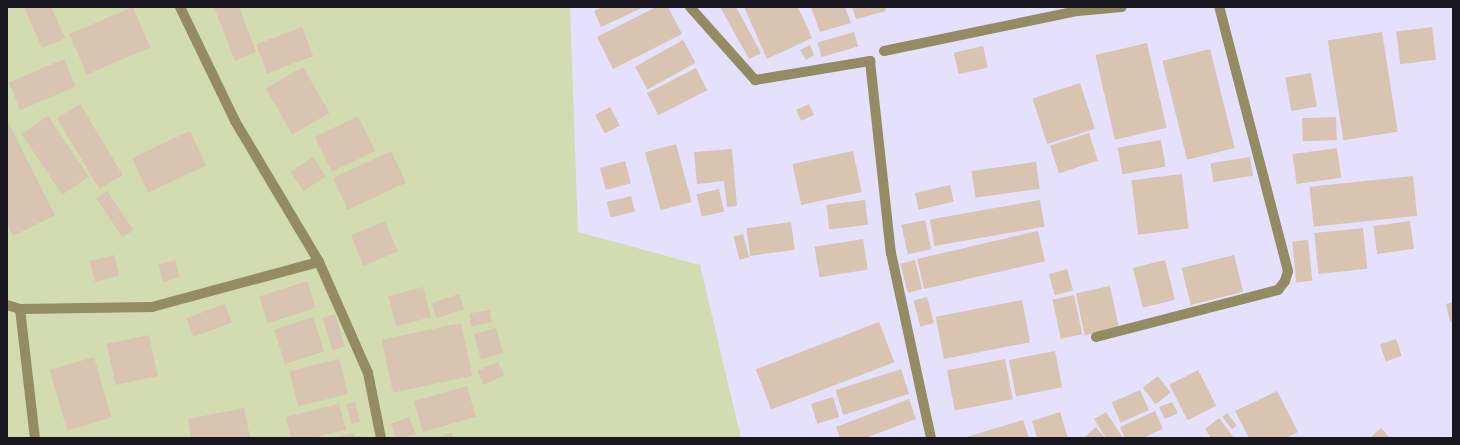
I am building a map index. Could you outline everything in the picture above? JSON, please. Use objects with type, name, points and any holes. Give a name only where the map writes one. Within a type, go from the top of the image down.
[{"type":"street","points":[[180,7],[235,121],[319,262],[368,373],[381,438]]},
{"type":"street","points":[[690,7],[755,80],[870,61],[891,253],[931,438]]},
{"type":"street","points":[[884,51],[1078,9],[1122,7]]},
{"type":"street","points":[[1096,337],[1278,290],[1285,281],[1288,271],[1219,7]]},
{"type":"street","points":[[7,305],[20,309],[152,307],[319,262]]},
{"type":"street","points":[[20,309],[36,438]]},
{"type":"green space","points":[[7,7],[570,7],[578,232],[700,265],[741,438],[7,438]]},
{"type":"building","points":[[24,7],[51,7],[65,38],[42,48]]},
{"type":"building","points":[[133,7],[150,48],[87,74],[69,34]]},
{"type":"building","points":[[214,7],[239,7],[256,52],[235,61]]},
{"type":"building","points":[[602,7],[644,7],[601,27],[594,11]]},
{"type":"building","points":[[656,7],[668,7],[682,34],[613,69],[597,37]]},
{"type":"building","points":[[720,7],[736,7],[761,53],[749,59]]},
{"type":"building","points":[[744,7],[798,7],[812,38],[767,59]]},
{"type":"building","points":[[811,7],[845,7],[851,23],[820,32]]},
{"type":"building","points":[[852,7],[885,7],[886,11],[856,19]]},
{"type":"building","points":[[302,27],[313,56],[267,74],[256,45]]},
{"type":"building","points":[[1432,27],[1436,60],[1400,64],[1396,31]]},
{"type":"building","points":[[854,32],[858,46],[822,57],[817,42]]},
{"type":"building","points":[[1382,32],[1398,132],[1343,140],[1328,41]]},
{"type":"building","points":[[683,40],[696,63],[648,89],[635,67]]},
{"type":"building","points":[[1147,43],[1167,128],[1115,140],[1095,55]]},
{"type":"building","points":[[810,45],[814,55],[806,60],[800,50]]},
{"type":"building","points":[[983,46],[988,67],[959,74],[954,53]]},
{"type":"building","points":[[1210,49],[1235,148],[1187,160],[1162,61]]},
{"type":"building","points":[[64,59],[76,87],[20,110],[9,82]]},
{"type":"building","points":[[303,67],[330,113],[292,134],[266,88]]},
{"type":"building","points":[[696,68],[707,90],[658,115],[647,93]]},
{"type":"building","points":[[1311,73],[1317,106],[1291,111],[1285,78]]},
{"type":"building","points":[[1080,83],[1095,129],[1047,144],[1032,98]]},
{"type":"building","points":[[80,104],[123,175],[100,189],[57,118]]},
{"type":"building","points":[[809,104],[814,115],[801,121],[796,110]]},
{"type":"building","points":[[610,107],[620,126],[605,134],[595,115]]},
{"type":"building","points":[[48,116],[89,177],[62,194],[21,134]]},
{"type":"building","points":[[358,116],[375,151],[332,172],[315,137]]},
{"type":"building","points":[[1336,117],[1337,140],[1303,141],[1302,118]]},
{"type":"building","points":[[9,124],[55,215],[13,236],[7,223],[7,125]]},
{"type":"building","points":[[190,131],[206,165],[148,192],[132,158]]},
{"type":"building","points":[[1089,133],[1098,161],[1059,173],[1050,146]]},
{"type":"building","points":[[1161,140],[1166,167],[1122,174],[1118,148]]},
{"type":"building","points":[[676,144],[692,202],[661,210],[645,152]]},
{"type":"building","points":[[1337,148],[1341,178],[1297,184],[1292,154]]},
{"type":"building","points":[[732,149],[737,206],[727,207],[724,181],[697,184],[694,152]]},
{"type":"building","points":[[391,151],[406,183],[348,210],[333,178]]},
{"type":"building","points":[[853,151],[862,192],[801,205],[792,164]]},
{"type":"building","points":[[313,157],[326,176],[303,191],[291,172]]},
{"type":"building","points":[[1250,157],[1253,176],[1213,182],[1210,163]]},
{"type":"building","points":[[625,161],[631,183],[606,190],[600,168]]},
{"type":"building","points":[[1036,162],[1040,189],[975,198],[972,171]]},
{"type":"building","points":[[1182,174],[1189,229],[1138,235],[1131,180]]},
{"type":"building","points":[[1413,176],[1417,216],[1314,227],[1310,187]]},
{"type":"building","points":[[950,185],[954,202],[919,210],[915,193]]},
{"type":"building","points":[[719,189],[724,211],[702,217],[697,194]]},
{"type":"building","points":[[107,191],[133,230],[123,237],[96,198]]},
{"type":"building","points":[[631,196],[635,212],[611,218],[607,202]]},
{"type":"building","points":[[865,200],[868,225],[829,230],[826,205]]},
{"type":"building","points":[[1040,200],[1045,227],[934,246],[930,219]]},
{"type":"building","points":[[925,220],[931,249],[908,254],[902,225]]},
{"type":"building","points":[[385,221],[398,251],[364,266],[351,235]]},
{"type":"building","points":[[1410,221],[1414,249],[1377,254],[1373,226]]},
{"type":"building","points":[[791,222],[795,250],[750,256],[746,228]]},
{"type":"building","points":[[1363,228],[1367,269],[1319,274],[1314,233]]},
{"type":"building","points":[[1038,231],[1045,261],[924,289],[917,259]]},
{"type":"building","points":[[743,234],[749,257],[740,260],[733,237]]},
{"type":"building","points":[[863,239],[868,270],[819,277],[815,247]]},
{"type":"building","points":[[1308,240],[1312,281],[1296,282],[1292,242]]},
{"type":"building","points":[[114,255],[119,275],[95,281],[90,261]]},
{"type":"building","points":[[1234,255],[1243,292],[1191,305],[1182,268]]},
{"type":"building","points":[[175,260],[180,277],[164,282],[159,265]]},
{"type":"building","points":[[915,260],[922,289],[908,293],[900,264]]},
{"type":"building","points":[[1165,260],[1175,300],[1143,308],[1133,268]]},
{"type":"building","points":[[1067,269],[1073,290],[1055,295],[1049,274]]},
{"type":"building","points":[[307,281],[316,308],[268,323],[259,296]]},
{"type":"building","points":[[1110,286],[1119,328],[1085,335],[1076,293]]},
{"type":"building","points":[[423,287],[431,317],[396,326],[388,296]]},
{"type":"building","points":[[459,294],[464,309],[436,318],[431,303]]},
{"type":"building","points":[[1074,295],[1082,334],[1061,339],[1052,300]]},
{"type":"building","points":[[927,297],[934,323],[920,327],[913,301]]},
{"type":"building","points":[[1022,300],[1030,342],[944,359],[936,317]]},
{"type":"building","points":[[1453,302],[1453,321],[1450,322],[1446,304]]},
{"type":"building","points":[[225,304],[232,323],[193,337],[186,318]]},
{"type":"building","points":[[490,310],[492,323],[471,326],[469,313]]},
{"type":"building","points":[[335,314],[345,347],[333,350],[323,318]]},
{"type":"building","points":[[313,317],[324,351],[285,364],[274,330]]},
{"type":"building","points":[[879,322],[894,362],[771,409],[756,369]]},
{"type":"building","points":[[461,323],[472,376],[393,393],[382,340]]},
{"type":"building","points":[[496,328],[503,353],[481,359],[474,334]]},
{"type":"building","points":[[149,335],[158,376],[116,385],[107,344]]},
{"type":"building","points":[[1396,339],[1402,356],[1386,362],[1380,345]]},
{"type":"building","points":[[1055,351],[1062,387],[1016,396],[1009,360]]},
{"type":"building","points":[[94,357],[111,418],[67,430],[50,370]]},
{"type":"building","points":[[339,359],[348,394],[298,406],[290,371]]},
{"type":"building","points":[[1005,359],[1013,399],[955,411],[947,370]]},
{"type":"building","points":[[498,362],[504,376],[484,384],[478,371]]},
{"type":"building","points":[[901,369],[909,394],[843,415],[835,390]]},
{"type":"building","points":[[1198,370],[1216,406],[1188,420],[1169,385]]},
{"type":"building","points":[[1158,376],[1171,393],[1155,404],[1143,387]]},
{"type":"building","points":[[467,386],[476,417],[423,432],[414,401]]},
{"type":"building","points":[[1140,390],[1149,410],[1121,423],[1112,403]]},
{"type":"building","points":[[1277,391],[1298,432],[1286,438],[1249,438],[1235,411]]},
{"type":"building","points":[[833,397],[839,417],[817,424],[811,404]]},
{"type":"building","points":[[909,399],[916,419],[865,438],[840,438],[836,427]]},
{"type":"building","points":[[355,402],[360,421],[351,424],[346,404]]},
{"type":"building","points":[[1172,402],[1178,413],[1165,419],[1159,407]]},
{"type":"building","points":[[339,404],[346,430],[312,438],[291,438],[286,417]]},
{"type":"building","points":[[244,408],[250,438],[191,438],[188,419]]},
{"type":"building","points":[[1155,411],[1163,429],[1143,438],[1125,438],[1120,427]]},
{"type":"building","points":[[1060,412],[1068,438],[1037,438],[1032,421]]},
{"type":"building","points":[[1106,412],[1123,438],[1106,438],[1094,419]]},
{"type":"building","points":[[1227,413],[1237,426],[1232,429],[1222,417]]},
{"type":"building","points":[[409,417],[416,435],[396,438],[391,424]]},
{"type":"building","points":[[1219,418],[1234,438],[1211,438],[1205,429]]},
{"type":"building","points":[[1023,420],[1029,438],[963,438]]},
{"type":"building","points":[[1096,427],[1105,438],[1083,438]]},
{"type":"building","points":[[1381,428],[1390,438],[1370,438]]},
{"type":"building","points":[[354,433],[355,438],[335,438],[335,437]]},
{"type":"building","points":[[452,433],[453,438],[435,438]]}]
